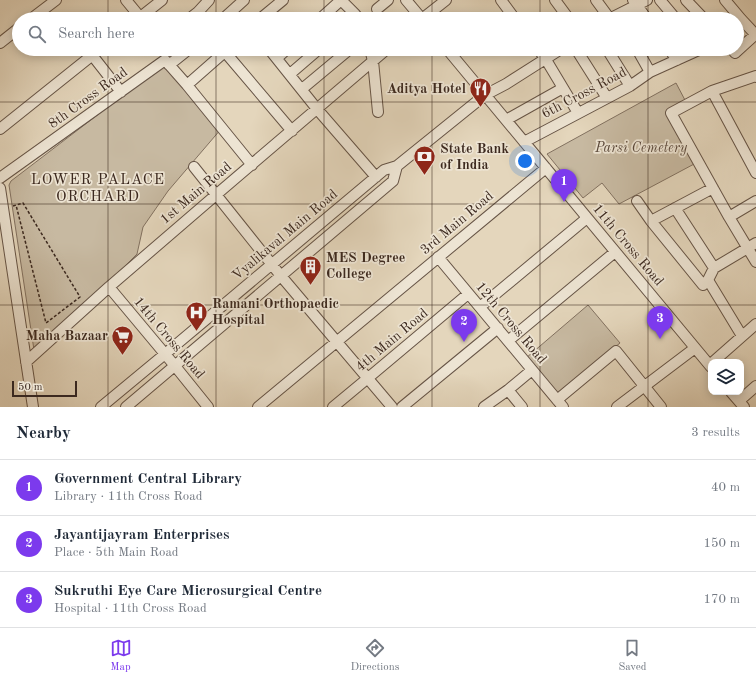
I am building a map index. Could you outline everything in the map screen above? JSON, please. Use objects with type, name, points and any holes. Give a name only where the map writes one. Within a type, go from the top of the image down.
[{"type":"street","points":[[40,12],[56,0]]},
{"type":"street","points":[[126,0],[135,12]]},
{"type":"street","points":[[147,12],[162,0]]},
{"type":"street","points":[[198,12],[209,0]]},
{"type":"street","points":[[231,12],[244,0]]},
{"type":"street","points":[[268,12],[283,0]]},
{"type":"street","points":[[328,12],[341,0],[353,12]]},
{"type":"street","points":[[378,8],[388,0]]},
{"type":"street","points":[[406,0],[416,12]]},
{"type":"street","points":[[431,12],[446,0]]},
{"type":"street","points":[[555,0],[564,12]]},
{"type":"street","points":[[596,0],[608,12]]},
{"type":"street","points":[[622,12],[635,3],[648,0]]},
{"type":"street","points":[[660,0],[670,12]]},
{"type":"street","points":[[686,0],[697,12]]},
{"type":"street","points":[[725,0],[733,12]]},
{"type":"street","points":[[504,1],[511,12]]},
{"type":"street","points":[[635,3],[642,12]]},
{"type":"street","points":[[744,25],[756,35],[744,45]]},
{"type":"street","points":[[0,43],[12,34]]},
{"type":"street","points":[[0,129],[91,56]]},
{"type":"street","points":[[98,56],[121,92]]},
{"type":"street","points":[[181,56],[169,66],[187,85],[252,165]]},
{"type":"street","points":[[187,85],[220,56]]},
{"type":"street","points":[[232,56],[292,131]]},
{"type":"street","points":[[290,74],[311,56]]},
{"type":"street","points":[[302,89],[342,56]]},
{"type":"street","points":[[372,56],[378,112]]},
{"type":"street","name":"1st Main Road","points":[[26,362],[109,287],[379,56]]},
{"type":"street","name":"11th Cross Road","points":[[452,56],[695,348],[708,361]]},
{"type":"street","name":"Vyalikaval Main Road","points":[[101,407],[384,170],[397,166],[485,95],[506,84],[549,56]]},
{"type":"street","points":[[580,56],[607,98]]},
{"type":"street","points":[[611,56],[630,86]]},
{"type":"street","points":[[641,56],[650,72]]},
{"type":"street","points":[[674,56],[677,60]]},
{"type":"street","name":"6th Cross Road","points":[[524,142],[630,86],[650,72],[686,56]]},
{"type":"street","points":[[277,58],[317,109],[376,177]]},
{"type":"street","points":[[545,58],[578,113]]},
{"type":"street","name":"8th Cross Road","points":[[0,178],[165,60],[169,66]]},
{"type":"street","points":[[756,77],[712,91],[671,113],[729,217],[752,246],[756,262]]},
{"type":"street","points":[[506,120],[563,88]]},
{"type":"street","points":[[712,91],[756,173]]},
{"type":"street","name":"Vyalikaval Main Road","points":[[126,407],[393,181],[397,166]]},
{"type":"street","points":[[194,167],[281,276],[392,407]]},
{"type":"street","name":"3rd Main Road","points":[[258,407],[546,168]]},
{"type":"street","points":[[0,188],[3,209],[3,231],[33,407]]},
{"type":"street","points":[[651,221],[713,188]]},
{"type":"street","points":[[637,201],[651,221],[703,285],[708,280],[714,268],[752,246]]},
{"type":"street","points":[[729,217],[756,201]]},
{"type":"street","points":[[675,208],[714,268]]},
{"type":"street","points":[[480,307],[587,218]]},
{"type":"street","points":[[508,341],[615,252]]},
{"type":"street","name":"12th Cross Road","points":[[438,257],[560,404]]},
{"type":"street","points":[[708,280],[742,336]]},
{"type":"street","name":"14th Cross Road","points":[[109,287],[208,407]]},
{"type":"street","name":"4th Main Road","points":[[333,407],[468,294]]},
{"type":"street","points":[[717,359],[756,324]]},
{"type":"street","points":[[402,407],[498,328]]},
{"type":"street","points":[[619,406],[695,348]]},
{"type":"street","points":[[560,404],[616,351],[661,407]]},
{"type":"street","points":[[484,407],[532,370]]},
{"type":"street","points":[[734,395],[741,404],[756,386]]},
{"type":"street","points":[[508,390],[522,407]]},
{"type":"path","points":[[3,209],[16,205],[23,203],[80,296],[46,323],[16,205]]},
{"type":"green space","points":[[164,64],[221,129],[168,191],[143,227],[137,254],[91,300],[34,350],[9,185],[11,181]]},
{"type":"green space","name":"Parsi Cemetery","points":[[676,83],[686,102],[668,112],[696,163],[619,204],[602,183],[583,198],[547,154]]},
{"type":"green space","points":[[588,305],[620,343],[557,395],[526,358]]},
{"type":"place","name":"Aditya Hotel","points":[[481,108]]},
{"type":"place","name":"State Bank of India","points":[[424,176]]},
{"type":"place","name":"Government Central Library","points":[[564,202]]},
{"type":"place","name":"MES Degree College","points":[[310,286]]},
{"type":"place","name":"Ramani Orthopaedic Hospital","points":[[197,332]]},
{"type":"place","name":"Sukruthi Eye Care Microsurgical Centre","points":[[660,339]]},
{"type":"place","name":"Jayantijayram Enterprises","points":[[464,342]]},
{"type":"place","name":"Maha Bazaar","points":[[123,356]]},
{"type":"district","name":"LOWER PALACE ORCHARD","points":[[98,188]]}]
